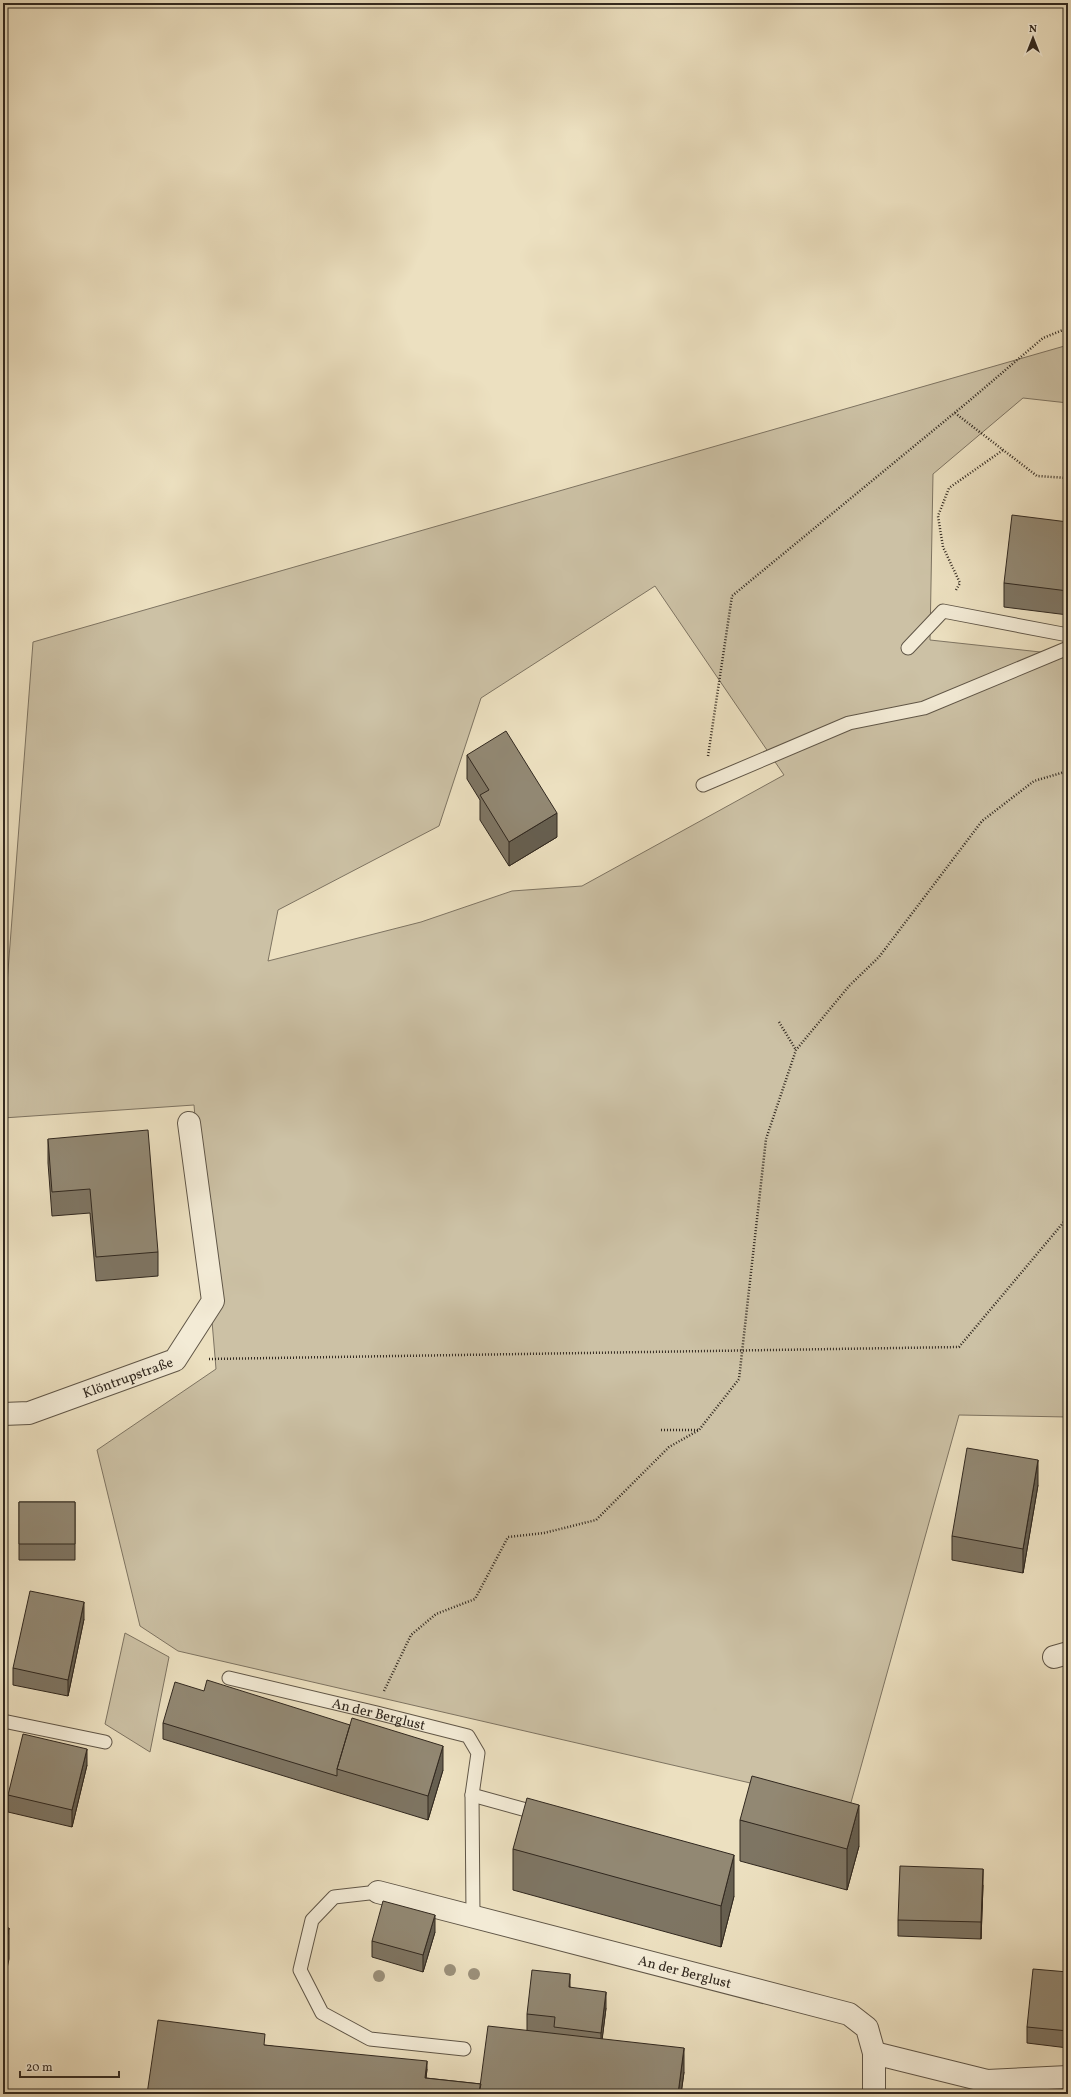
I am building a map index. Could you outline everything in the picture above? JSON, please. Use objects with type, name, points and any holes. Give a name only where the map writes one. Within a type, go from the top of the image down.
[{"type":"street","name":"Klöntrupstraße","points":[[3,1414],[29,1413],[175,1360],[213,1301],[190,1123]]},
{"type":"street","name":"An der Berglust","points":[[378,1892],[849,2014],[867,2028],[874,2052],[874,2094]]},
{"type":"street","points":[[874,2052],[987,2081],[1068,2078]]},
{"type":"lane","points":[[908,648],[943,611],[1068,635]]},
{"type":"lane","points":[[703,785],[849,723],[924,708],[1068,648]]},
{"type":"lane","name":"An der Berglust","points":[[229,1678],[468,1736],[478,1753],[472,1795],[473,1916]]},
{"type":"lane","points":[[3,1721],[105,1742]]},
{"type":"lane","points":[[472,1795],[556,1818]]},
{"type":"lane","points":[[378,1892],[334,1897],[312,1920],[300,1970],[322,2013],[370,2039],[464,2049]]},
{"type":"path","points":[[703,785],[732,596],[955,413],[1043,338],[1068,328]]},
{"type":"path","points":[[955,413],[1037,476],[1068,478]]},
{"type":"path","points":[[943,611],[960,583],[943,547],[938,516],[949,488],[1003,450]]},
{"type":"path","points":[[377,1713],[379,1700],[411,1635],[436,1614],[475,1599],[508,1537],[544,1533],[596,1520],[669,1447],[699,1430],[740,1379],[766,1139],[796,1050],[849,986],[879,957],[982,821],[1034,781],[1068,771]]},
{"type":"path","points":[[778,1022],[796,1050]]},
{"type":"path","points":[[175,1360],[959,1347],[1068,1217]]},
{"type":"path","points":[[661,1430],[699,1430]]},
{"type":"shaded area","points":[[1068,345],[1068,403],[1023,398],[933,474],[930,640],[1068,655],[1068,1417],[959,1415],[850,1806],[178,1651],[140,1626],[97,1450],[216,1369],[194,1105],[3,1118],[3,1037],[33,642]],"holes":[[[655,586],[784,775],[582,886],[512,891],[421,922],[268,961],[278,910],[439,826],[481,698]]]},
{"type":"shaded area","points":[[125,1633],[169,1657],[150,1752],[105,1724]]},
{"type":"building","points":[[1012,515],[1068,522],[1068,591],[1004,583]]},
{"type":"building","points":[[506,731],[557,813],[509,842],[480,795],[489,790],[467,755]]},
{"type":"building","points":[[148,1130],[158,1252],[96,1257],[90,1189],[52,1192],[48,1139]]},
{"type":"building","points":[[967,1448],[1038,1460],[1023,1549],[952,1536]]},
{"type":"building","points":[[19,1502],[75,1502],[75,1544],[19,1544]]},
{"type":"building","points":[[30,1591],[84,1602],[68,1680],[13,1668]]},
{"type":"building","points":[[207,1680],[350,1725],[337,1769],[337,1776],[163,1723],[175,1682],[204,1691]]},
{"type":"building","points":[[352,1718],[443,1746],[428,1796],[337,1769]]},
{"type":"building","points":[[23,1734],[87,1749],[72,1810],[8,1795]]},
{"type":"building","points":[[752,1776],[859,1805],[847,1849],[740,1820]]},
{"type":"building","points":[[527,1798],[734,1855],[721,1906],[513,1849]]},
{"type":"building","points":[[900,1866],[983,1869],[981,1922],[898,1920]]},
{"type":"building","points":[[383,1901],[435,1915],[423,1955],[372,1941]]},
{"type":"building","points":[[3,1927],[9,1928],[3,1958]]},
{"type":"building","points":[[1033,1969],[1068,1972],[1068,2031],[1027,2027]]},
{"type":"building","points":[[532,1970],[570,1974],[569,1987],[606,1992],[601,2033],[554,2027],[555,2017],[527,2014]]},
{"type":"building","points":[[158,2020],[265,2034],[264,2045],[427,2061],[425,2078],[481,2084],[479,2094],[147,2094]]},
{"type":"building","points":[[488,2026],[684,2048],[678,2094],[479,2094]]},
{"type":"building","points":[[944,2090],[968,2094],[943,2094]]}]
